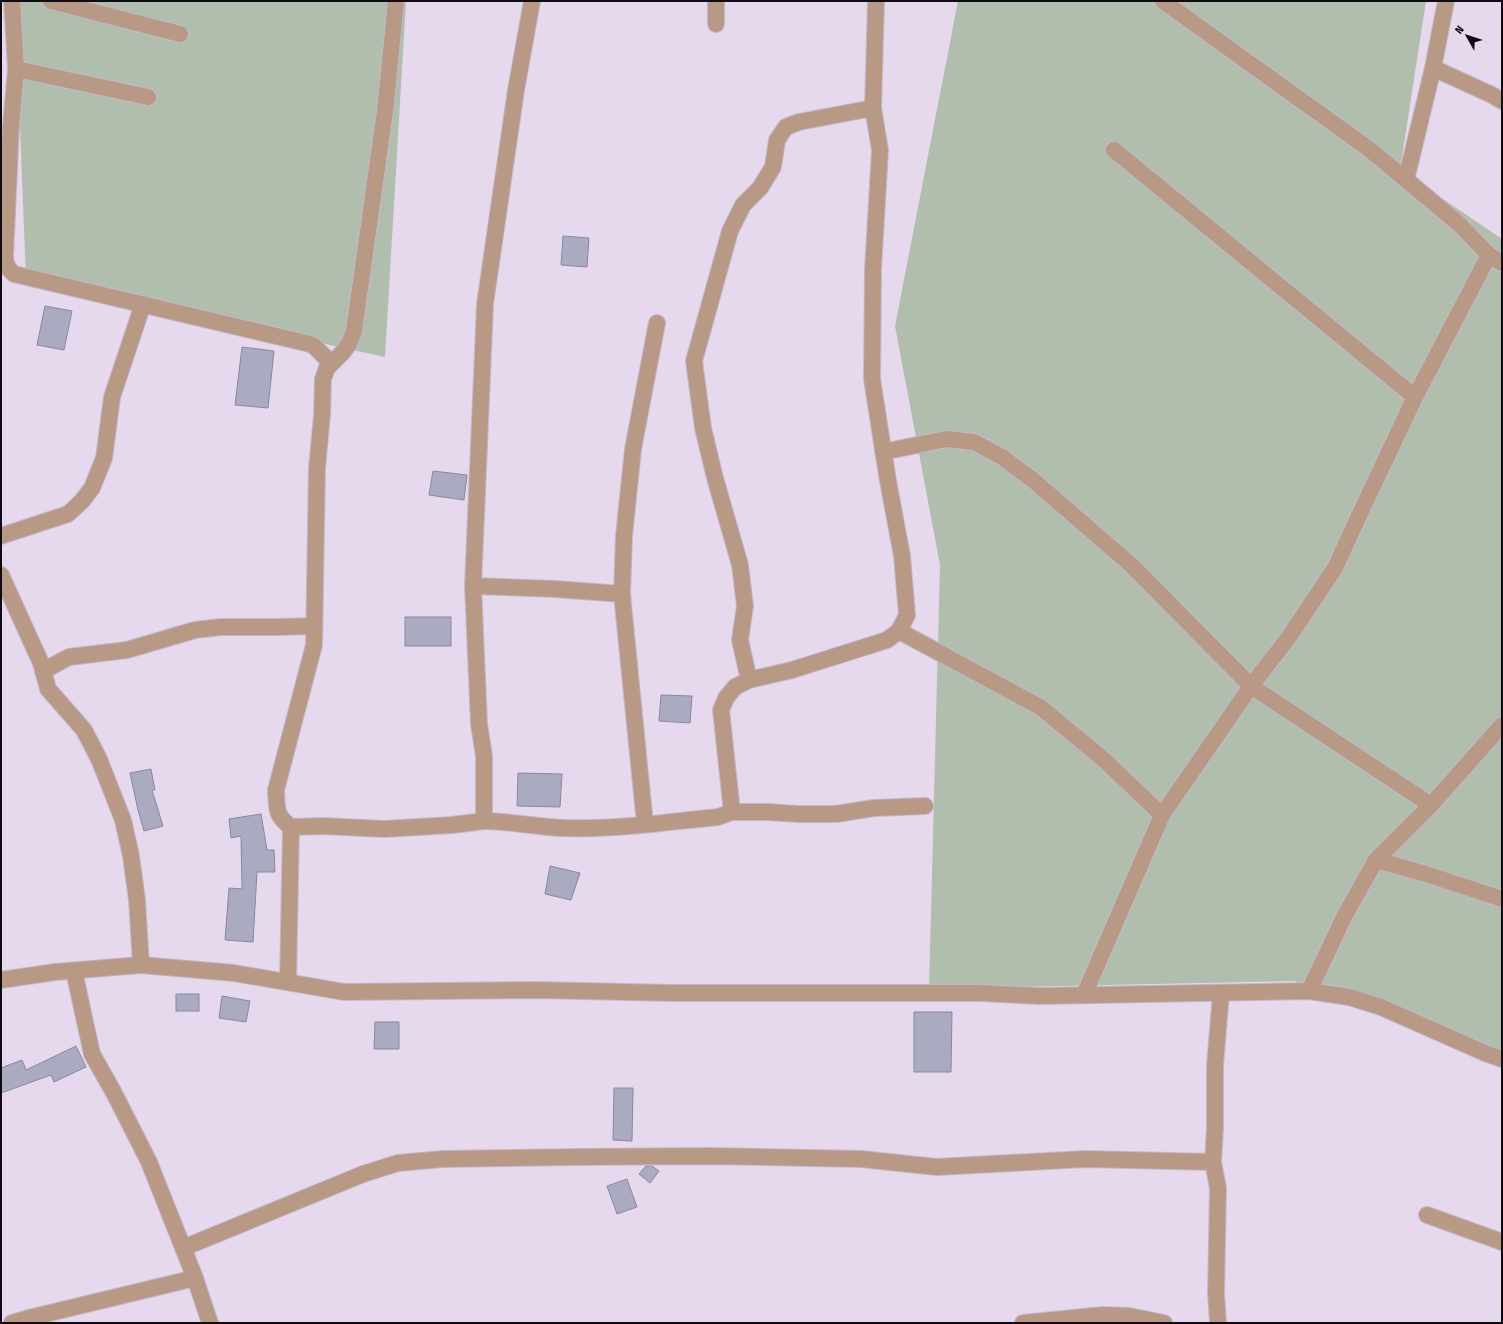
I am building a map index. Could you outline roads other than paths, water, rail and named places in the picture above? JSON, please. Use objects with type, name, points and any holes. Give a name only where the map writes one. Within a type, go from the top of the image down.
[{"type":"street","points":[[12,1],[16,69],[11,126],[6,264],[8,269],[14,274],[310,344],[314,346],[331,363]]},
{"type":"street","points":[[51,1],[180,34]]},
{"type":"street","points":[[396,1],[385,111],[354,331],[346,348],[327,368],[323,379],[322,415],[317,468],[314,645],[276,790],[277,812],[282,820],[291,827],[323,826],[384,829],[452,825],[484,821],[563,828],[611,827],[718,817],[732,812],[836,814],[874,808],[925,806]]},
{"type":"street","points":[[484,821],[484,756],[479,724],[473,586],[485,304],[516,90],[532,1]]},
{"type":"street","points":[[716,1],[716,24]]},
{"type":"street","points":[[732,812],[721,710],[726,698],[735,687],[749,680],[792,670],[887,640],[899,631],[907,615],[902,556],[883,452],[872,379],[873,269],[880,150],[873,108],[876,1]]},
{"type":"street","points":[[1084,995],[1162,815],[1251,686],[1289,637],[1335,568],[1416,397],[1496,259],[1459,224],[1369,149],[1163,1]]},
{"type":"street","points":[[1406,180],[1433,68],[1446,1]]},
{"type":"street","points":[[1433,68],[1502,101]]},
{"type":"street","points":[[16,69],[148,97]]},
{"type":"street","points":[[749,680],[740,640],[745,606],[740,565],[715,478],[703,428],[694,361],[730,230],[744,205],[760,188],[773,167],[777,140],[786,127],[799,122],[873,108]]},
{"type":"street","points":[[1114,150],[1416,397]]},
{"type":"street","points":[[1,536],[68,514],[82,501],[92,488],[104,458],[112,397],[143,304]]},
{"type":"street","points":[[645,824],[622,594],[624,536],[633,449],[657,323]]},
{"type":"street","points":[[883,452],[946,439],[974,442],[1002,457],[1034,481],[1129,563],[1251,686],[1431,805]]},
{"type":"street","points":[[1,575],[41,663],[48,689],[84,730],[99,759],[124,820],[137,900],[141,965]]},
{"type":"street","points":[[473,586],[555,589],[622,594]]},
{"type":"street","points":[[43,671],[69,658],[127,650],[195,630],[221,627],[279,628],[314,626]]},
{"type":"street","points":[[899,631],[1040,707],[1102,758],[1162,815]]},
{"type":"street","points":[[1309,991],[1345,915],[1376,860],[1431,805],[1499,732]]},
{"type":"street","points":[[288,982],[291,827]]},
{"type":"street","points":[[1376,860],[1426,874],[1502,899]]},
{"type":"street","points":[[1,980],[141,965],[234,973],[344,992],[536,990],[671,993],[966,993],[1084,995],[1172,992],[1221,993],[1309,991],[1349,997],[1381,1007],[1502,1059]]},
{"type":"street","points":[[74,971],[92,1054],[114,1093],[149,1162],[195,1278],[210,1323]]},
{"type":"street","points":[[1218,1323],[1216,1293],[1218,1188],[1213,1162],[1215,1128],[1215,1066],[1221,993]]},
{"type":"street","points":[[183,1248],[382,1167],[398,1163],[443,1159],[738,1157],[861,1159],[937,1167],[1085,1159],[1213,1162]]},
{"type":"street","points":[[1427,1215],[1502,1242]]},
{"type":"street","points":[[12,1323],[195,1278]]},
{"type":"street","points":[[1024,1323],[1103,1315],[1129,1316],[1164,1323]]}]
